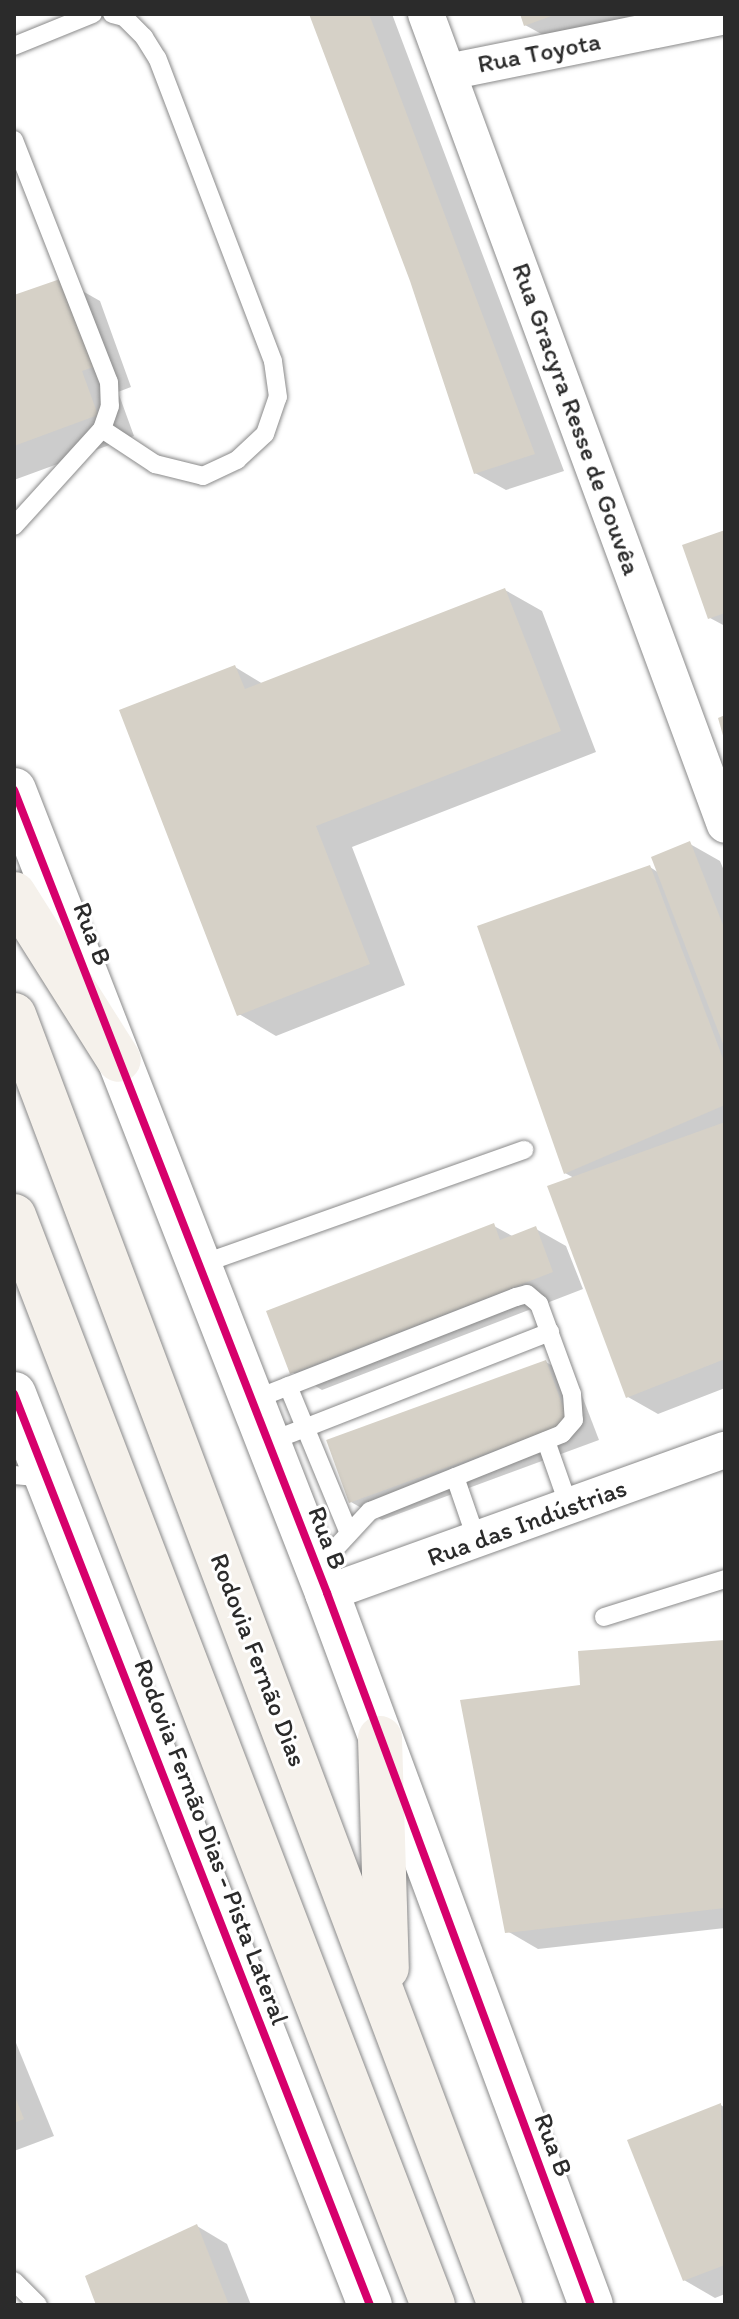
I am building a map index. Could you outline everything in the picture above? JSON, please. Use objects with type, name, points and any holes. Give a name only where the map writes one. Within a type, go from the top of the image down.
[{"type":"highway","points":[[14,894],[119,1060]]},
{"type":"highway","name":"Rodovia Fernão Dias","points":[[14,1015],[500,2305]]},
{"type":"highway","points":[[14,1216],[433,2305]]},
{"type":"highway","points":[[380,1738],[388,2002]]},
{"type":"street","name":"Rua Gracyra Resse de Gouvêa","points":[[426,14],[725,825]]},
{"type":"street","name":"Rua Toyota","points":[[448,72],[725,16]]},
{"type":"street","name":"Rua B","points":[[14,790],[202,1264],[270,1393],[287,1435],[322,1581],[591,2305]]},
{"type":"street","name":"Rodovia Fernão Dias - Pista Lateral","points":[[14,1394],[30,1477],[370,2305]]},
{"type":"street","name":"Rua das Indústrias","points":[[322,1581],[477,1541],[725,1450]]},
{"type":"lane","points":[[14,46],[93,14]]},
{"type":"lane","points":[[102,429],[155,464],[203,476],[237,460],[265,434],[278,397],[273,361],[157,58],[144,37],[124,17],[112,14]]},
{"type":"lane","points":[[14,140],[109,382],[110,406],[102,429],[14,526]]},
{"type":"lane","points":[[202,1264],[524,1150]]},
{"type":"lane","points":[[270,1393],[527,1294],[539,1304],[572,1394],[574,1420],[562,1434],[370,1511],[349,1533],[322,1581]]},
{"type":"lane","points":[[349,1533],[287,1435],[550,1332]]},
{"type":"lane","points":[[546,1441],[570,1509]]},
{"type":"lane","points":[[455,1477],[477,1541]]},
{"type":"lane","points":[[604,1617],[725,1579]]},
{"type":"lane","points":[[14,2281],[38,2305]]},
{"type":"building","points":[[309,14],[369,14],[535,454],[474,474],[410,281]]},
{"type":"building","points":[[520,14],[557,14],[524,26]]},
{"type":"building","points":[[63,278],[96,366],[82,371],[98,415],[14,446],[14,295]]},
{"type":"building","points":[[725,530],[725,613],[708,619],[682,545]]},
{"type":"building","points":[[505,588],[561,731],[316,826],[370,964],[237,1016],[119,710],[235,665],[245,689]]},
{"type":"building","points":[[725,715],[725,739],[724,739],[718,718]]},
{"type":"building","points":[[690,841],[725,930],[725,1049],[651,857]]},
{"type":"building","points":[[650,865],[725,1064],[725,1105],[564,1174],[477,926]]},
{"type":"building","points":[[725,1122],[725,1359],[626,1398],[547,1186]]},
{"type":"building","points":[[494,1223],[500,1240],[536,1226],[553,1272],[290,1374],[266,1311]]},
{"type":"building","points":[[546,1360],[569,1423],[349,1503],[326,1440]]},
{"type":"building","points":[[725,1640],[725,1908],[505,1933],[460,1700],[580,1685],[578,1651]]},
{"type":"building","points":[[14,2094],[24,2119],[14,2123]]},
{"type":"building","points":[[721,2103],[725,2265],[683,2281],[627,2140]]},
{"type":"building","points":[[197,2224],[229,2305],[96,2305],[85,2276]]},
{"type":"cycle path","points":[[14,790],[327,1593],[591,2305]]},
{"type":"cycle path","points":[[14,1394],[370,2305]]}]
